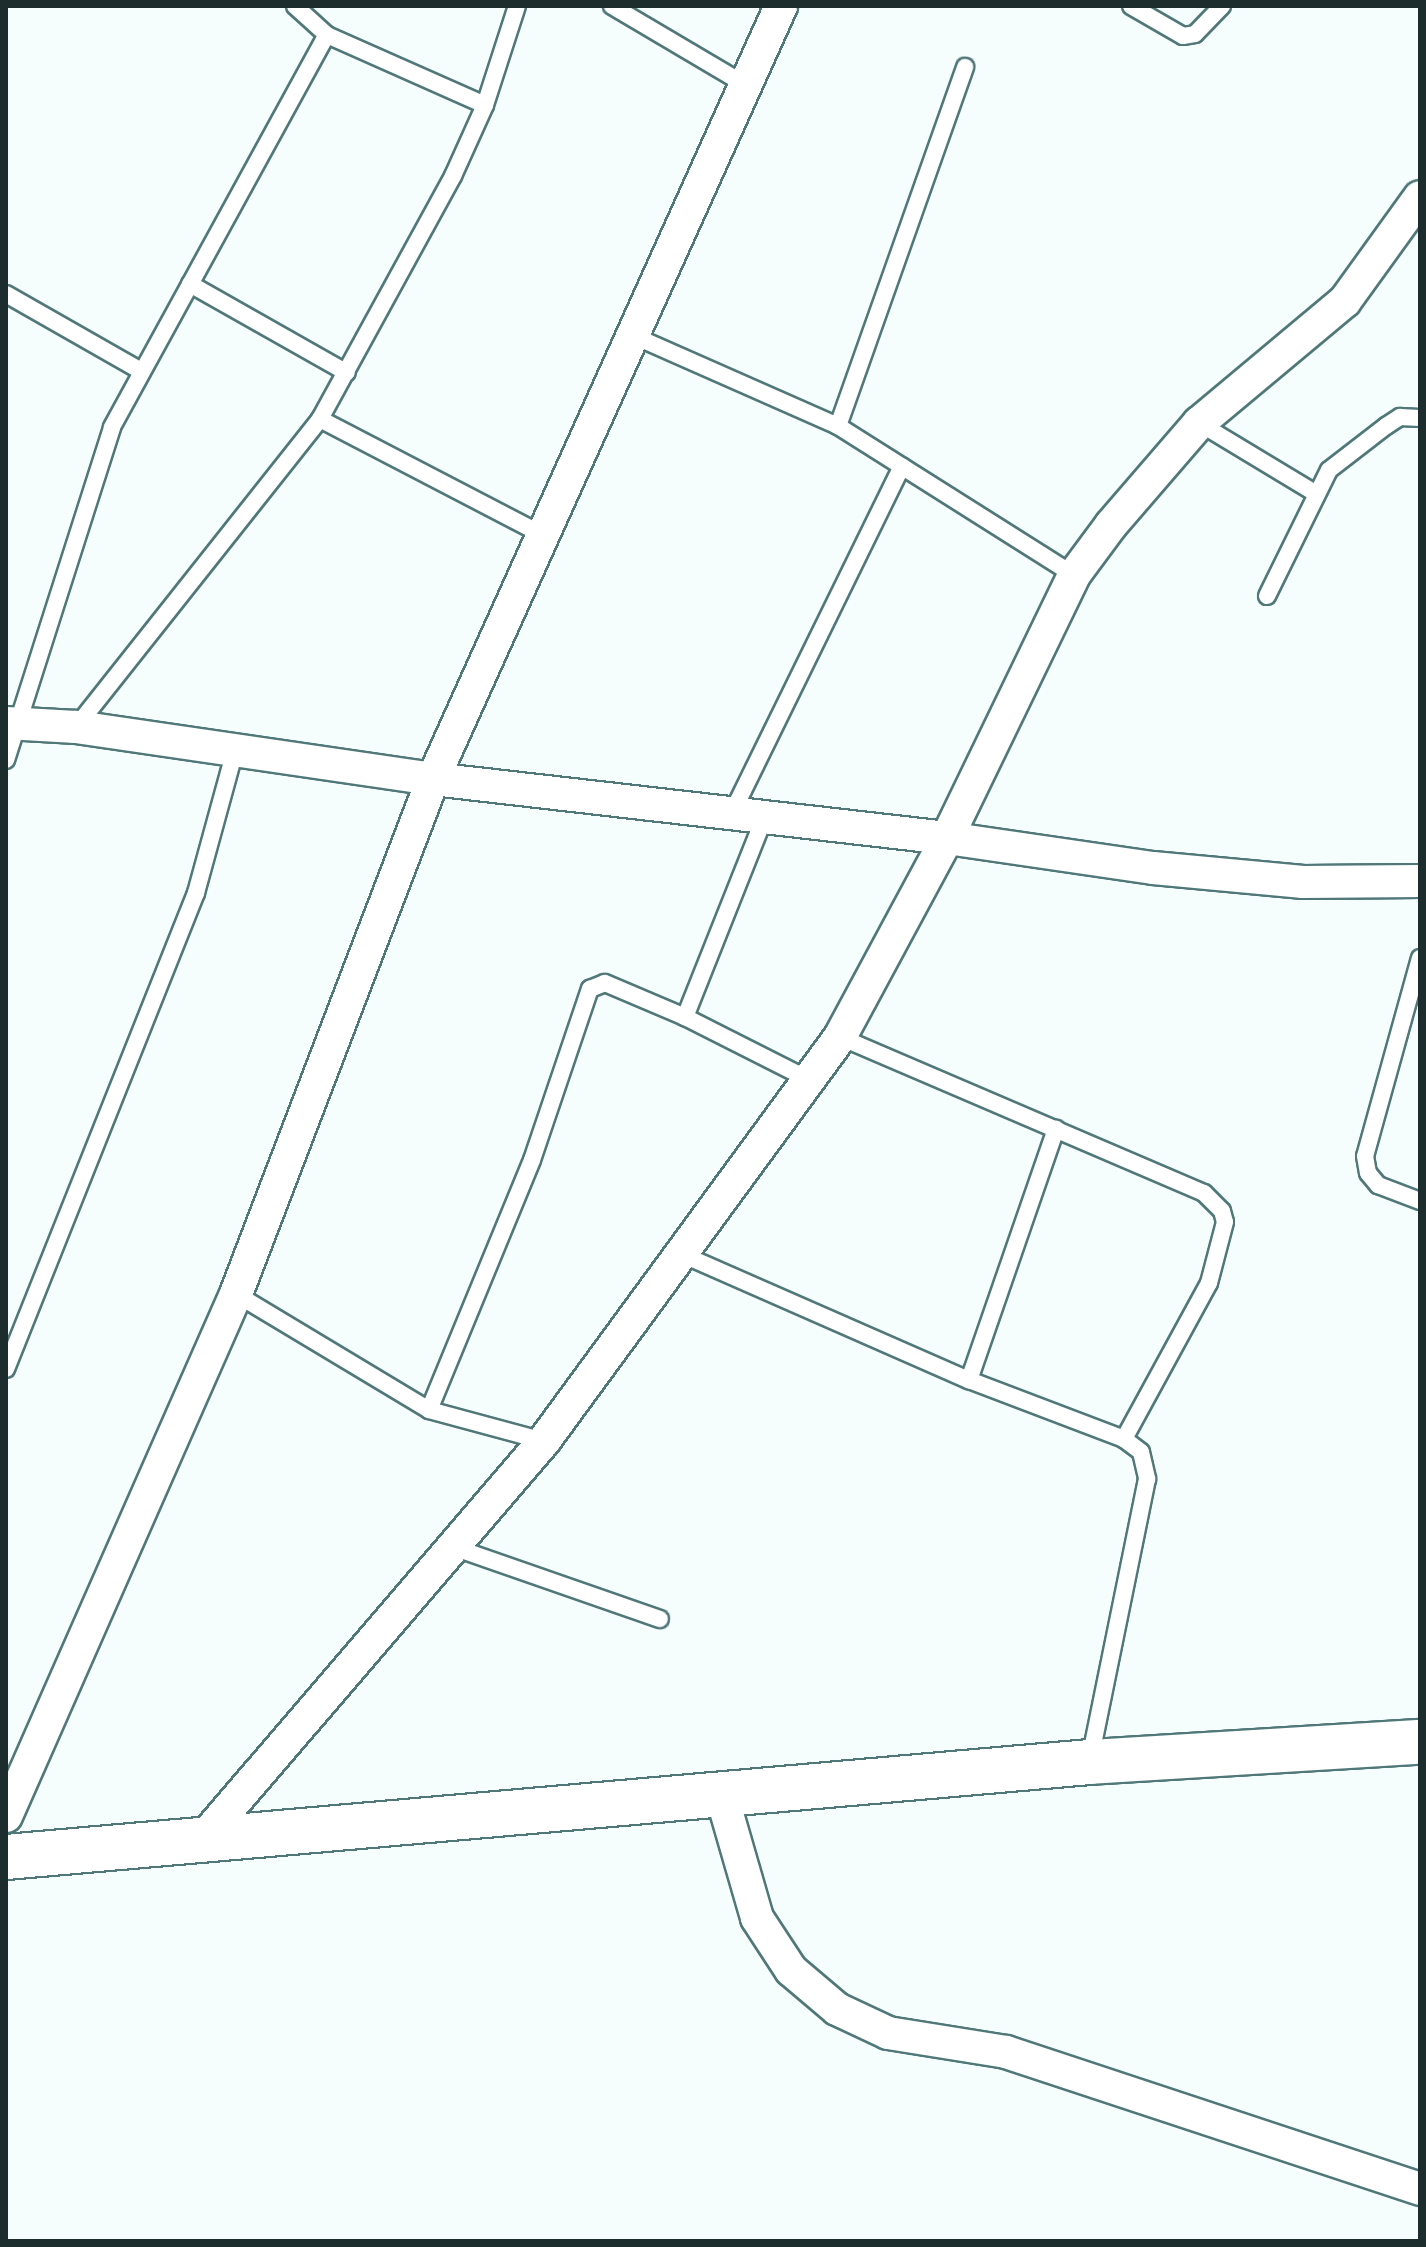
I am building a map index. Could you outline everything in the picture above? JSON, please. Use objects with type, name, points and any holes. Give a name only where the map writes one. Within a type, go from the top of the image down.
[{"type":"street","points":[[6,1816],[236,1294],[433,779],[781,6]]},
{"type":"street","points":[[201,1841],[544,1441],[677,1253],[840,1037],[947,838],[1074,575],[1199,423],[1345,301],[1420,197]]},
{"type":"street","points":[[11,723],[76,727],[433,779],[947,838],[1248,878],[1420,881]]},
{"type":"street","points":[[6,1857],[1089,1762],[1420,1742]]},
{"type":"street","points":[[721,1793],[757,1918],[791,1970],[837,2009],[888,2033],[1006,2052],[1420,2189]]},
{"type":"lane","points":[[295,6],[327,35],[485,105]]},
{"type":"lane","points":[[76,727],[320,419],[453,176],[485,105],[517,6]]},
{"type":"lane","points":[[612,6],[744,84]]},
{"type":"lane","points":[[1131,6],[1183,36],[1195,34],[1222,6]]},
{"type":"lane","points":[[6,760],[11,723],[98,463],[139,370],[327,35]]},
{"type":"lane","points":[[838,426],[965,67]]},
{"type":"lane","points":[[190,284],[347,373]]},
{"type":"lane","points":[[6,294],[139,370]]},
{"type":"lane","points":[[634,336],[838,426],[1074,575]]},
{"type":"lane","points":[[1267,596],[1315,493],[1329,470],[1400,417],[1420,418]]},
{"type":"lane","points":[[320,419],[541,534]]},
{"type":"lane","points":[[1199,423],[1315,493]]},
{"type":"lane","points":[[732,813],[902,466]]},
{"type":"lane","points":[[6,1369],[196,893],[235,750]]},
{"type":"lane","points":[[685,1017],[765,816]]},
{"type":"lane","points":[[1420,958],[1365,1156],[1368,1173],[1378,1185],[1420,1201]]},
{"type":"lane","points":[[429,1410],[532,1160],[590,989],[605,983],[685,1017],[808,1079]]},
{"type":"lane","points":[[840,1037],[1204,1193],[1222,1211],[1225,1222],[1209,1283],[1124,1439]]},
{"type":"lane","points":[[969,1380],[1056,1129]]},
{"type":"lane","points":[[677,1253],[969,1380],[1124,1439],[1141,1452],[1147,1479],[1089,1762]]},
{"type":"lane","points":[[236,1294],[429,1410],[544,1441]]},
{"type":"lane","points":[[453,1547],[660,1619]]}]
